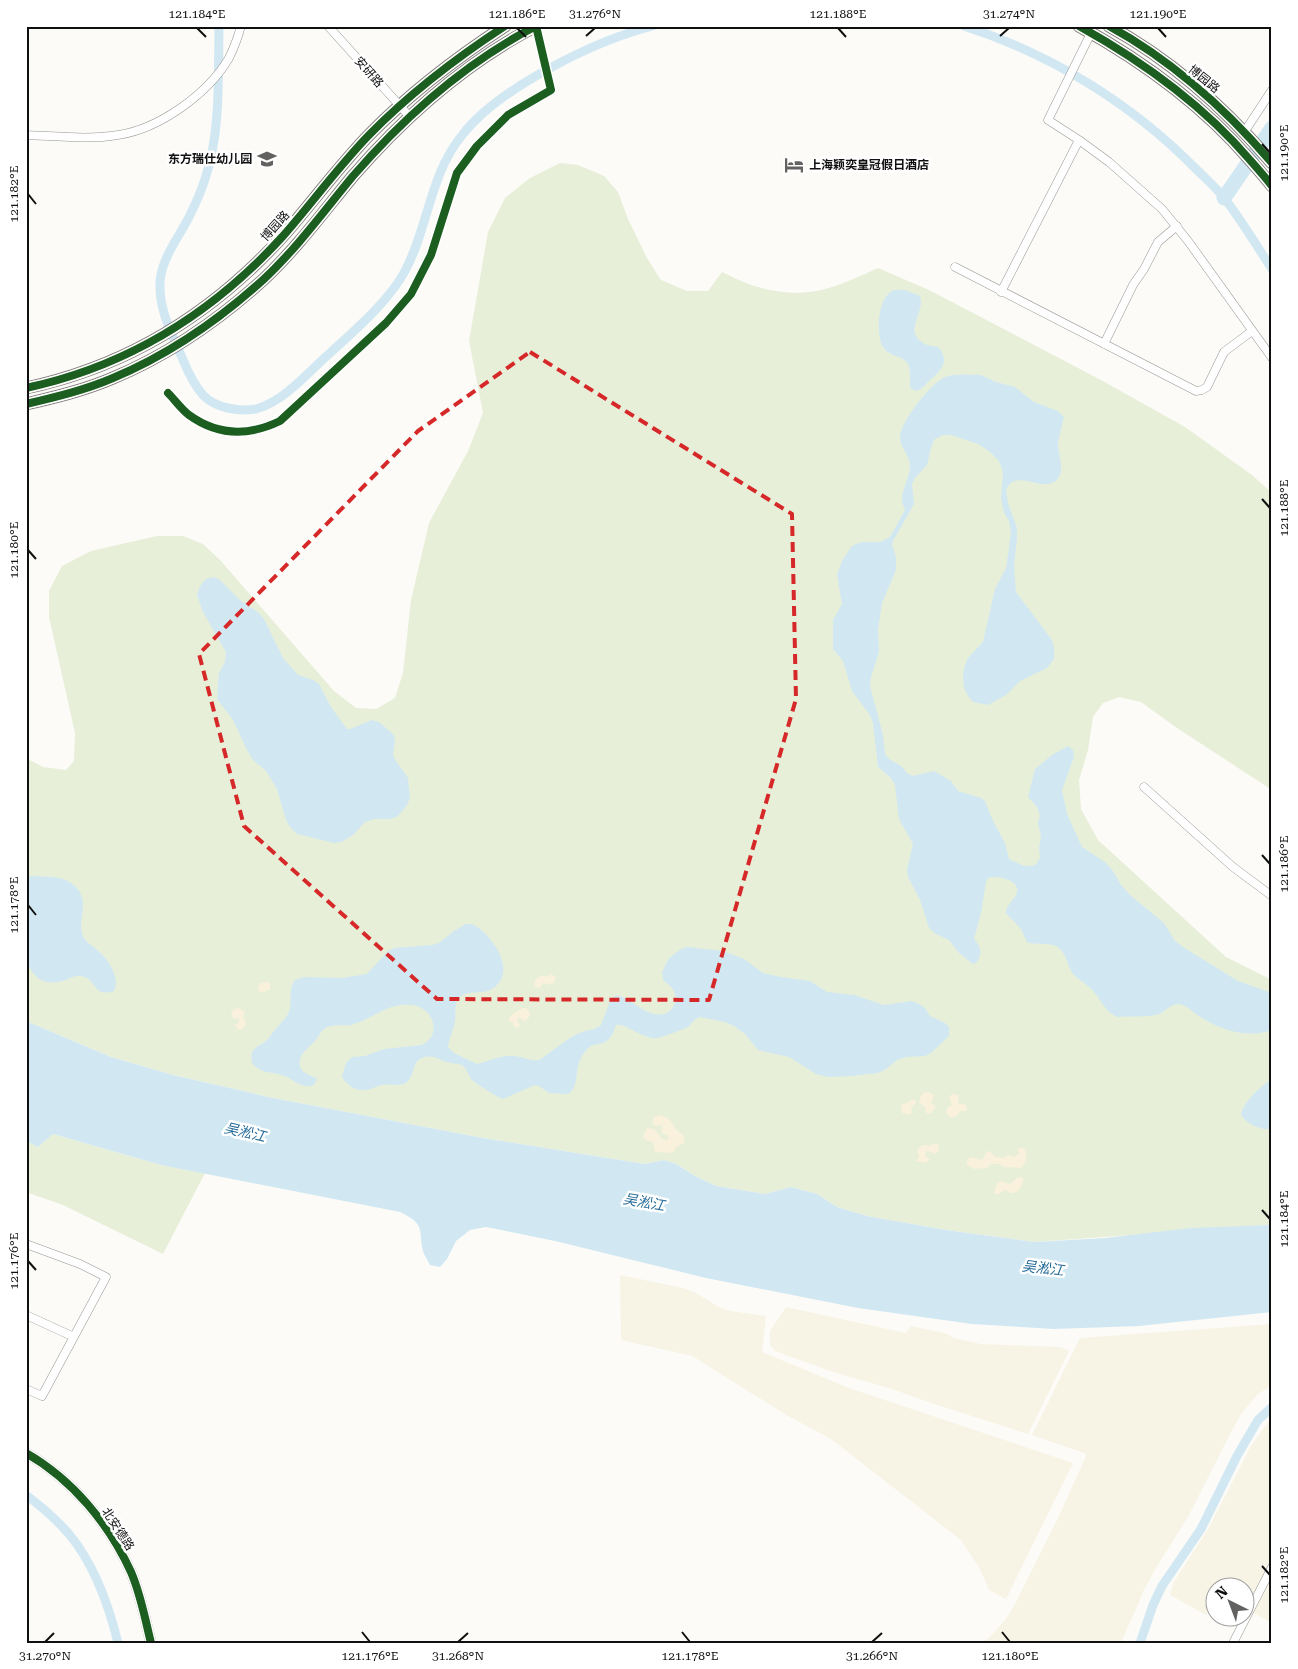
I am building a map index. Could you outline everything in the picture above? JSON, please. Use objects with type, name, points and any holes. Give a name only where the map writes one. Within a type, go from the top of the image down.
[{"type":"main road","name":"博园路","points":[[26,388],[76,374],[119,359],[187,322],[245,274],[283,236],[350,156],[399,106],[423,84],[460,56],[506,26]]},
{"type":"main road","points":[[26,404],[77,391],[114,378],[195,334],[264,279],[309,231],[379,148],[444,85],[504,43],[536,26]]},
{"type":"main road","points":[[1079,26],[1118,49],[1174,89],[1217,124],[1270,184]]},
{"type":"main road","name":"博园路","points":[[1109,26],[1157,56],[1203,91],[1244,131],[1272,163]]},
{"type":"street","points":[[26,135],[102,136],[126,133],[140,130],[168,116],[204,90],[221,70],[235,44],[241,26]]},
{"type":"street","name":"安研路","points":[[328,26],[410,117]]},
{"type":"street","points":[[168,393],[188,415],[209,427],[236,433],[265,429],[280,421],[386,323],[411,294],[431,255],[457,173],[477,146],[508,115],[551,90],[536,26]]},
{"type":"street","points":[[1091,33],[1048,120],[1109,162],[1145,193],[1177,226],[1272,358]]},
{"type":"street","points":[[1244,131],[1272,90]]},
{"type":"street","points":[[1001,292],[1079,140]]},
{"type":"street","points":[[1104,344],[1133,285],[1144,270],[1158,242],[1177,226]]},
{"type":"street","points":[[955,268],[1196,391],[1207,387],[1227,348],[1252,331]]},
{"type":"street","points":[[1144,787],[1227,862],[1272,896]]},
{"type":"street","points":[[26,1244],[80,1264],[106,1277],[42,1396],[26,1389]]},
{"type":"street","points":[[26,1315],[74,1336]]},
{"type":"street","name":"北安德路","points":[[26,1453],[46,1466],[79,1494],[108,1532],[132,1574],[151,1643]]},
{"type":"street","points":[[1233,1643],[1272,1568]]},
{"type":"highlighted area","points":[[530,352],[792,514],[796,699],[709,1000],[437,999],[244,826],[199,654],[418,431]]},
{"type":"shaded area","points":[[620,1275],[683,1288],[730,1311],[766,1316],[762,1352],[849,1388],[1073,1463],[1006,1599],[989,1590],[980,1569],[961,1540],[831,1439],[788,1416],[692,1356],[621,1340]]},
{"type":"shaded area","points":[[786,1307],[906,1333],[911,1326],[948,1334],[953,1338],[980,1344],[1060,1347],[1069,1351],[1028,1434],[892,1389],[833,1372],[775,1351],[770,1345],[770,1331]]},
{"type":"shaded area","points":[[1272,1324],[1272,1385],[1257,1395],[1241,1414],[1188,1517],[1144,1590],[1121,1643],[981,1643],[990,1637],[1005,1620],[1015,1604],[1087,1454],[1032,1435],[1080,1338]]},
{"type":"shaded area","points":[[1272,1417],[1272,1561],[1256,1591],[1256,1576],[1206,1576],[1206,1615],[1170,1595],[1173,1583],[1208,1529],[1252,1444]]},
{"type":"shaded area","points":[[1272,1574],[1272,1623],[1256,1614],[1256,1604]]},
{"type":"green space","points":[[560,163],[578,165],[604,176],[618,192],[628,219],[647,258],[661,280],[687,291],[708,291],[722,272],[758,287],[791,293],[820,290],[834,286],[878,268],[929,290],[1101,380],[1185,427],[1252,475],[1272,493],[1272,790],[1177,728],[1141,702],[1119,697],[1103,703],[1093,717],[1088,750],[1079,780],[1081,809],[1098,840],[1226,957],[1272,980],[1272,1225],[1034,1242],[946,1230],[867,1216],[837,1207],[817,1194],[791,1187],[765,1194],[716,1186],[676,1164],[664,1160],[645,1164],[483,1138],[273,1098],[173,1075],[111,1057],[26,1021],[26,758],[43,767],[66,770],[74,761],[75,733],[49,617],[49,591],[62,566],[91,551],[157,536],[183,536],[203,544],[221,561],[334,691],[356,708],[376,709],[395,698],[403,673],[411,600],[429,523],[468,451],[483,413],[469,341],[488,232],[505,198],[530,178]]},
{"type":"green space","points":[[53,1134],[161,1165],[205,1173],[163,1254],[63,1205],[26,1192],[26,1141],[38,1147]]},
{"type":"sand","points":[[551,974],[556,977],[554,983],[548,985],[543,983],[540,988],[535,987],[536,979],[541,975],[547,977]]},
{"type":"sand","points":[[261,983],[270,983],[270,989],[261,993],[258,989],[259,986]]},
{"type":"sand","points":[[239,1008],[245,1012],[243,1017],[246,1023],[243,1029],[238,1030],[235,1025],[239,1022],[239,1018],[234,1019],[231,1014],[234,1009]]},
{"type":"sand","points":[[522,1008],[526,1008],[529,1011],[530,1016],[525,1021],[519,1017],[517,1021],[520,1024],[518,1028],[514,1027],[513,1023],[509,1021],[510,1018],[512,1014]]},
{"type":"sand","points":[[925,1092],[934,1095],[931,1104],[935,1105],[935,1108],[930,1114],[926,1113],[925,1107],[919,1103],[921,1096]]},
{"type":"sand","points":[[952,1094],[959,1095],[958,1104],[965,1104],[967,1108],[966,1111],[960,1111],[957,1116],[952,1118],[949,1117],[946,1111],[952,1105],[949,1098]]},
{"type":"sand","points":[[913,1099],[916,1103],[911,1107],[912,1112],[909,1115],[902,1113],[902,1105]]},
{"type":"sand","points":[[660,1115],[669,1119],[684,1137],[684,1143],[676,1147],[673,1153],[655,1152],[653,1142],[643,1137],[646,1129],[652,1129],[662,1139],[667,1140],[669,1138],[661,1131],[663,1125],[655,1126],[652,1123],[654,1117]]},
{"type":"sand","points":[[934,1143],[939,1145],[938,1152],[935,1154],[926,1151],[925,1156],[930,1159],[926,1163],[916,1161],[919,1156],[917,1151],[919,1147],[929,1146]]},
{"type":"sand","points":[[1018,1148],[1024,1148],[1026,1153],[1025,1162],[1021,1168],[991,1164],[987,1168],[974,1169],[966,1164],[970,1157],[982,1160],[987,1151],[991,1152],[995,1157],[1003,1158],[1009,1155],[1013,1157],[1019,1154]]},
{"type":"sand","points":[[1018,1177],[1023,1178],[1023,1180],[1021,1187],[1015,1193],[1005,1190],[999,1194],[994,1194],[997,1183],[1002,1181],[1010,1184]]},
{"type":"water","points":[[894,290],[905,290],[920,296],[921,302],[915,335],[927,345],[938,347],[944,357],[941,369],[917,391],[910,388],[908,364],[883,347],[879,333],[881,307],[884,300]]},
{"type":"water","points":[[957,375],[981,375],[996,382],[1015,387],[1034,402],[1058,411],[1064,417],[1058,444],[1061,471],[1057,480],[1046,484],[1021,480],[1015,481],[1006,490],[1008,503],[1017,528],[1014,566],[1016,592],[1052,640],[1054,659],[1047,668],[1020,681],[1006,695],[988,705],[973,702],[968,696],[964,688],[964,668],[968,658],[983,642],[995,589],[1006,568],[1011,534],[1009,521],[1004,513],[1001,498],[1003,472],[999,461],[978,444],[951,435],[943,435],[935,439],[927,465],[912,484],[914,504],[893,541],[896,570],[882,603],[878,630],[879,652],[870,686],[883,735],[885,754],[913,776],[934,771],[951,781],[958,791],[985,801],[1005,843],[1009,859],[1024,866],[1032,866],[1040,858],[1041,837],[1038,822],[1040,816],[1037,807],[1028,797],[1035,769],[1052,755],[1068,746],[1073,750],[1074,757],[1062,790],[1067,814],[1082,847],[1106,863],[1130,895],[1164,923],[1175,941],[1238,981],[1272,993],[1272,1030],[1253,1034],[1234,1032],[1207,1021],[1180,1004],[1173,1005],[1152,1016],[1118,1017],[1113,1015],[1089,987],[1073,974],[1060,949],[1049,944],[1027,942],[1021,929],[1006,913],[1008,906],[1016,895],[1017,888],[1013,882],[1004,878],[991,877],[986,882],[974,939],[980,951],[980,957],[976,963],[973,964],[959,953],[949,940],[936,934],[929,928],[920,900],[908,877],[907,870],[913,844],[899,819],[895,785],[891,778],[878,767],[873,723],[870,715],[852,691],[843,661],[833,649],[833,620],[842,604],[837,575],[842,561],[851,547],[863,542],[880,542],[890,537],[905,510],[902,496],[910,466],[900,437],[910,413],[931,388],[943,378]]},
{"type":"water","points":[[214,577],[220,580],[240,600],[259,613],[264,619],[283,658],[298,675],[319,684],[331,707],[347,729],[372,720],[379,722],[393,734],[395,740],[393,755],[408,778],[410,798],[398,816],[391,819],[374,819],[365,822],[353,835],[341,842],[334,843],[297,834],[290,827],[286,820],[277,789],[266,771],[253,760],[233,720],[217,699],[219,673],[225,662],[226,652],[203,612],[197,595],[203,583],[207,579]]},
{"type":"water","points":[[31,876],[54,877],[65,880],[75,886],[80,892],[83,906],[81,926],[84,938],[102,954],[112,969],[116,980],[114,991],[102,992],[90,980],[81,976],[75,976],[58,982],[46,982],[36,977],[26,960],[26,879]]},
{"type":"water","points":[[466,924],[472,924],[487,936],[500,954],[503,964],[500,982],[492,989],[462,995],[456,1003],[454,1024],[448,1047],[454,1053],[477,1064],[508,1056],[534,1060],[541,1059],[571,1037],[601,1025],[611,999],[616,995],[651,1013],[664,1014],[668,1012],[675,1003],[675,995],[671,987],[663,980],[662,972],[669,958],[687,947],[723,951],[744,959],[763,973],[810,981],[827,992],[854,995],[884,1005],[911,1001],[917,1003],[925,1008],[930,1016],[949,1027],[949,1036],[931,1053],[925,1056],[906,1057],[897,1060],[878,1073],[828,1077],[816,1074],[789,1057],[758,1050],[745,1034],[734,1026],[725,1022],[700,1017],[688,1027],[658,1038],[646,1037],[625,1026],[616,1025],[609,1039],[601,1044],[592,1045],[585,1051],[579,1063],[576,1082],[572,1091],[568,1094],[549,1093],[535,1085],[503,1099],[473,1081],[462,1065],[449,1063],[434,1057],[425,1057],[418,1061],[406,1083],[382,1085],[369,1090],[360,1090],[352,1087],[342,1076],[346,1063],[352,1057],[365,1056],[384,1049],[422,1045],[432,1035],[434,1028],[430,1016],[419,1007],[403,1005],[388,1008],[351,1025],[327,1027],[320,1033],[300,1059],[302,1071],[317,1079],[314,1085],[302,1085],[281,1074],[263,1071],[252,1063],[253,1050],[268,1039],[289,1012],[291,989],[295,980],[304,977],[342,978],[367,974],[388,951],[394,948],[439,943]]},
{"type":"water","name":"吴淞江","points":[[26,1021],[111,1057],[173,1075],[273,1098],[483,1138],[645,1164],[664,1160],[676,1164],[716,1186],[765,1194],[791,1187],[817,1194],[837,1207],[867,1216],[946,1230],[1034,1242],[1105,1238],[1191,1228],[1272,1225],[1272,1312],[1139,1326],[1054,1329],[972,1324],[858,1308],[706,1278],[555,1241],[486,1227],[470,1230],[456,1241],[447,1259],[440,1267],[430,1265],[424,1254],[418,1225],[400,1212],[161,1165],[53,1134],[38,1147],[26,1141]]},
{"type":"water","points":[[1272,1079],[1272,1129],[1263,1129],[1251,1124],[1241,1115],[1249,1100]]},
{"type":"waterway","points":[[219,26],[218,104],[210,161],[196,203],[166,259],[160,287],[162,306],[171,333],[197,387],[203,395],[214,403],[242,410],[259,408],[285,394],[360,325],[390,293],[405,271],[413,254],[443,166],[463,134],[479,117],[524,83],[550,68],[604,42],[653,26]]},
{"type":"waterway","points":[[964,26],[996,37],[1058,66],[1088,83],[1145,123],[1171,145],[1225,199],[1272,269]]},
{"type":"waterway","points":[[1224,198],[1272,128]]},
{"type":"waterway","points":[[1140,1643],[1153,1605],[1162,1586],[1201,1529],[1237,1456],[1258,1420],[1272,1407]]},
{"type":"waterway","points":[[26,1495],[49,1513],[78,1545],[99,1585],[118,1643]]},
{"type":"cycle path","points":[[26,388],[100,366],[134,351],[167,333],[198,312],[256,264],[283,236],[369,135],[401,105],[434,77],[505,26]]},
{"type":"cycle path","points":[[168,393],[189,415],[211,427],[234,432],[268,426],[280,421],[386,323],[411,294],[431,255],[457,173],[477,146],[508,115],[551,90],[536,26]]},
{"type":"cycle path","points":[[26,404],[81,390],[133,369],[193,335],[230,308],[276,267],[353,176],[415,112],[461,74],[536,26]]},
{"type":"cycle path","points":[[1079,26],[1126,54],[1192,103],[1232,140],[1272,186]]},
{"type":"cycle path","points":[[1109,26],[1155,54],[1197,87],[1236,123],[1272,163]]},
{"type":"cycle path","points":[[26,1453],[59,1476],[101,1520],[131,1572],[151,1643]]},
{"type":"place","name":"东方瑞仕幼儿园","points":[[267,159]]},
{"type":"place","name":"上海颖奕皇冠假日酒店","points":[[794,165]]}]
